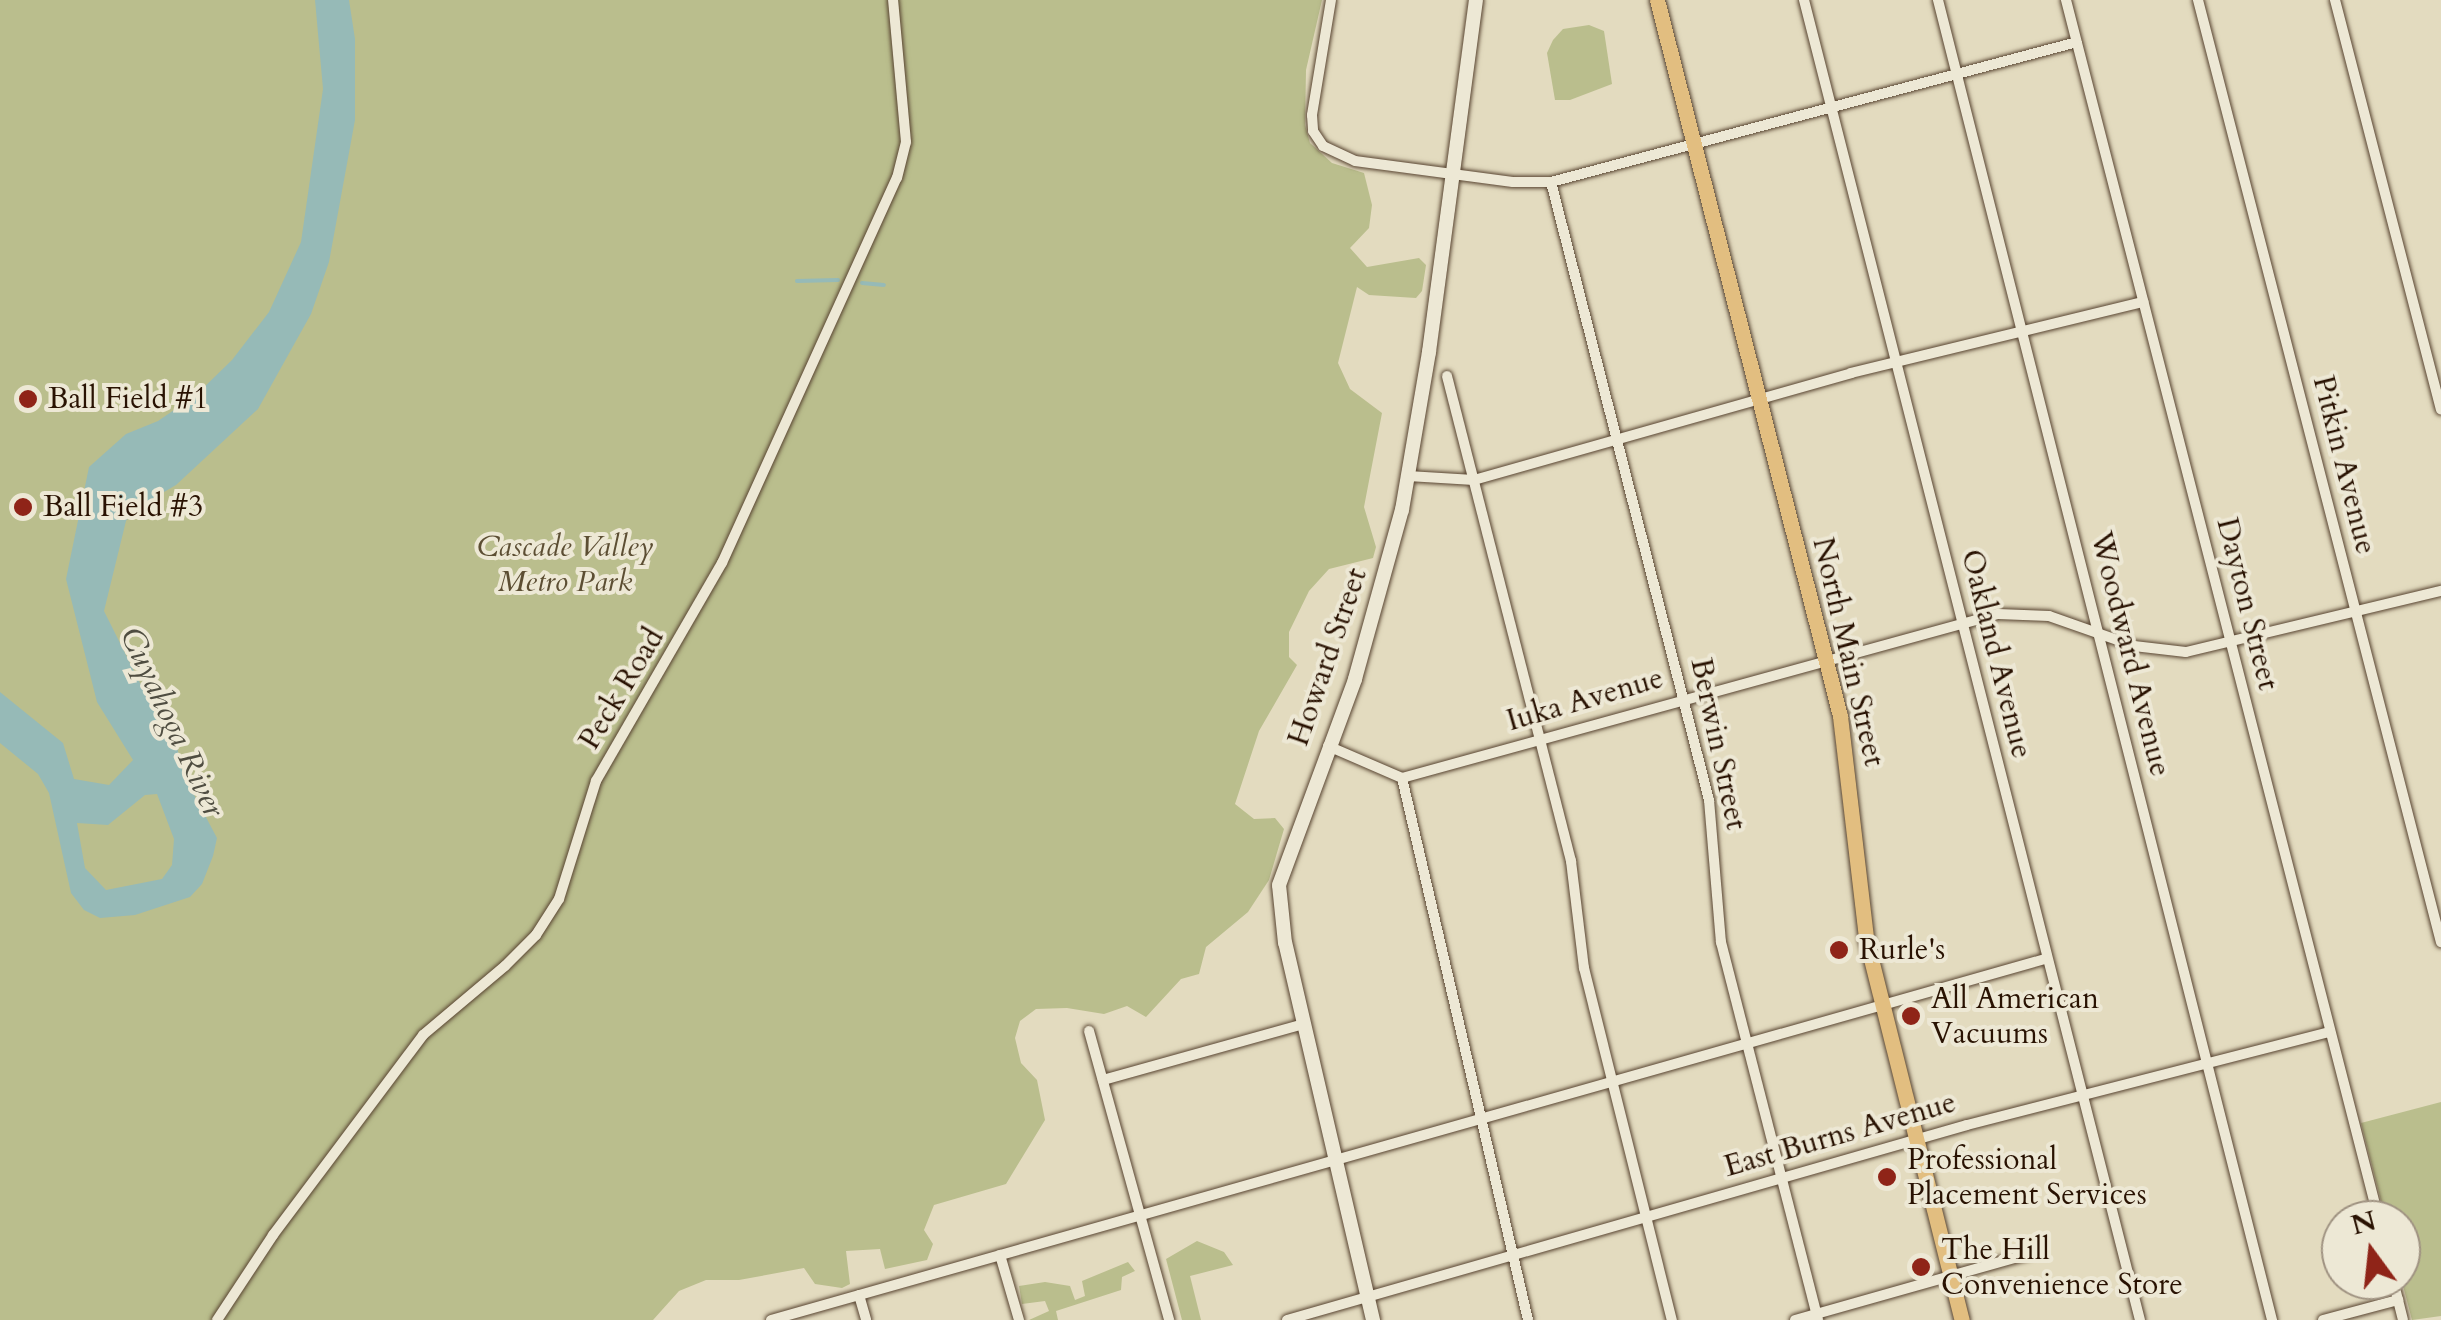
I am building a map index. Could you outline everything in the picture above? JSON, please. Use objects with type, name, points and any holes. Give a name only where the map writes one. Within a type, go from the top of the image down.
[{"type":"main road","name":"Howard Street","points":[[1373,1320],[1278,911],[1279,885],[1373,623],[1408,476],[1476,0]]},
{"type":"main road","name":"North Main Street","points":[[1657,0],[1844,740],[1861,914],[1962,1320]]},
{"type":"street","name":"Peck Road","points":[[217,1320],[273,1235],[422,1034],[505,966],[536,935],[560,899],[596,781],[710,587],[897,178],[906,142],[893,0]]},
{"type":"street","points":[[1331,0],[1312,114],[1317,139],[1332,152],[1355,161],[1513,182],[1551,182],[1830,104],[2077,42]]},
{"type":"street","name":"Oakland Avenue","points":[[1804,0],[2045,959],[2140,1320]]},
{"type":"street","name":"Woodward Avenue","points":[[1938,0],[2272,1320]]},
{"type":"street","name":"Dayton Street","points":[[2066,0],[2374,1200]]},
{"type":"street","name":"Pitkin Avenue","points":[[2198,0],[2441,942]]},
{"type":"street","points":[[2335,0],[2441,410]]},
{"type":"street","name":"Berwin Street","points":[[1551,182],[1713,816],[1719,926],[1817,1317]]},
{"type":"street","points":[[1408,476],[1474,480],[1896,362],[2143,302]]},
{"type":"street","points":[[1447,376],[1572,861],[1584,968],[1672,1320]]},
{"type":"street","name":"Iuka Avenue","points":[[1402,778],[1962,621],[2032,613],[2160,651],[2231,644],[2441,590]]},
{"type":"street","points":[[1328,746],[1402,778],[1528,1320]]},
{"type":"street","points":[[771,1320],[2045,959]]},
{"type":"street","points":[[1103,1080],[1304,1024]]},
{"type":"street","points":[[1089,1031],[1169,1320]]},
{"type":"street","name":"East Burns Avenue","points":[[1287,1320],[1916,1140],[2329,1032]]},
{"type":"street","points":[[1000,1254],[1018,1320]]},
{"type":"street","points":[[1795,1320],[1817,1317],[2028,1254]]},
{"type":"street","points":[[859,1295],[866,1320]]},
{"type":"street","points":[[2323,1320],[2398,1300],[2403,1320]]},
{"type":"green space","name":"Cascade Valley Metro Park","points":[[0,0],[1322,0],[1306,70],[1305,125],[1310,143],[1332,163],[1364,173],[1372,205],[1369,228],[1350,248],[1367,267],[1419,258],[1426,265],[1422,291],[1416,298],[1369,295],[1357,287],[1338,363],[1350,389],[1382,413],[1364,507],[1376,547],[1373,558],[1329,569],[1309,591],[1289,632],[1289,657],[1297,665],[1259,731],[1235,804],[1254,819],[1275,818],[1284,829],[1269,880],[1248,912],[1206,947],[1199,974],[1181,979],[1146,1017],[1127,1006],[1104,1014],[1067,1008],[1036,1009],[1020,1021],[1015,1038],[1021,1063],[1037,1080],[1045,1120],[1006,1184],[934,1205],[924,1230],[933,1244],[927,1260],[885,1269],[880,1249],[846,1251],[850,1284],[842,1288],[815,1284],[804,1268],[739,1280],[706,1280],[679,1291],[653,1320],[0,1320]]},
{"type":"green space","points":[[1589,25],[1604,31],[1612,84],[1570,100],[1555,100],[1547,53],[1563,29]]},
{"type":"green space","points":[[2441,1102],[2441,1316],[2412,1320],[2407,1300],[2421,1300],[2421,1200],[2381,1200],[2361,1123]]},
{"type":"green space","points":[[1197,1241],[1224,1252],[1233,1265],[1190,1276],[1201,1320],[1182,1320],[1166,1259]]},
{"type":"green space","points":[[1128,1262],[1135,1271],[1122,1277],[1121,1290],[1056,1311],[1058,1320],[1029,1320],[1049,1311],[1045,1301],[1022,1304],[1019,1286],[1045,1282],[1070,1286],[1075,1300],[1085,1296],[1082,1281]]},
{"type":"water","points":[[315,0],[349,0],[355,39],[355,120],[329,262],[311,314],[258,409],[176,485],[135,509],[126,521],[104,611],[142,687],[172,724],[183,774],[217,838],[213,856],[202,884],[190,897],[135,915],[100,918],[84,910],[71,893],[49,793],[38,774],[0,743],[0,692],[63,743],[74,779],[109,785],[133,760],[97,702],[66,579],[89,467],[126,434],[158,421],[196,395],[232,360],[269,312],[301,242],[323,89]],"holes":[[[157,794],[174,839],[172,865],[162,879],[106,890],[85,868],[77,823],[108,825],[145,795]]]},
{"type":"waterway","points":[[797,281],[838,280]]},
{"type":"waterway","points":[[862,283],[884,285]]},
{"type":"place","name":"Ball Field #1","points":[[28,399]]},
{"type":"place","name":"Ball Field #3","points":[[23,507]]},
{"type":"place","name":"Rurle's","points":[[1839,950]]},
{"type":"place","name":"All American Vacuums","points":[[1911,1016]]},
{"type":"place","name":"Professional Placement Services","points":[[1887,1177]]},
{"type":"place","name":"The Hill Convenience Store","points":[[1921,1267]]},
{"type":"water label","name":"Cuyahoga River","points":[[172,722]]}]
